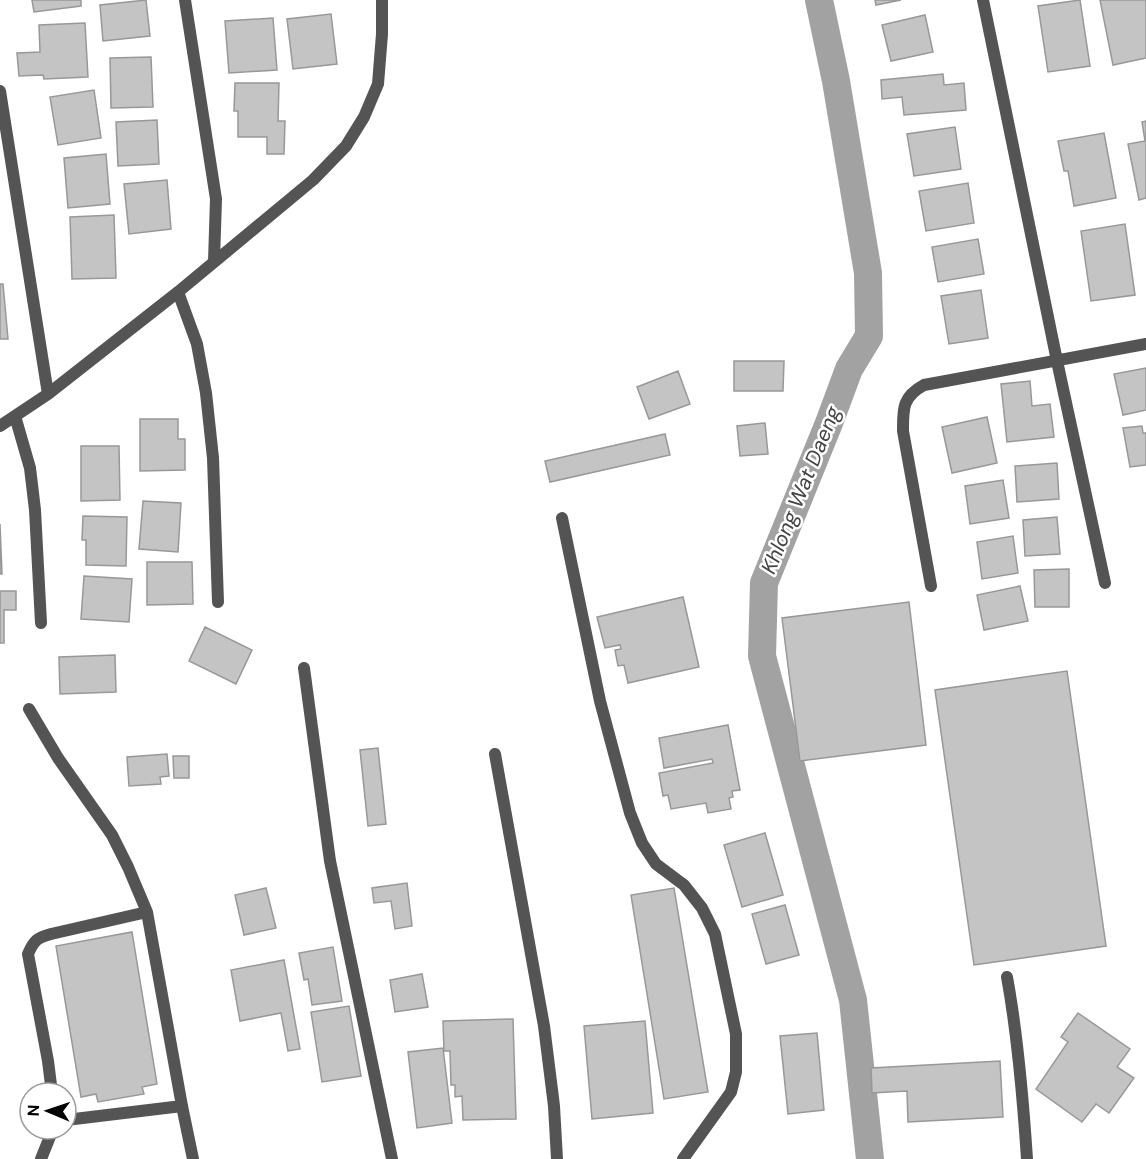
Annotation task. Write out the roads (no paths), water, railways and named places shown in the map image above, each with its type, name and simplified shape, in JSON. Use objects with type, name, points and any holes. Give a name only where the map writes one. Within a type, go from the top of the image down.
[{"type":"street","points":[[185,0],[216,199],[214,261]]},
{"type":"street","points":[[0,426],[48,394],[178,292],[313,180],[346,146],[364,117],[378,84],[382,0]]},
{"type":"street","points":[[983,0],[1105,583]]},
{"type":"street","points":[[0,92],[48,394]]},
{"type":"street","points":[[178,292],[197,344],[206,393],[213,458],[218,602]]},
{"type":"street","points":[[931,586],[903,431],[903,411],[907,398],[913,391],[924,385],[1146,344]]},
{"type":"street","points":[[15,416],[30,468],[35,510],[41,623]]},
{"type":"street","points":[[562,518],[600,701],[630,813],[642,843],[656,864],[684,885],[702,908],[715,934],[736,1034],[736,1072],[731,1092],[683,1159]]},
{"type":"street","points":[[304,668],[330,861],[393,1159]]},
{"type":"street","points":[[29,710],[58,758],[112,835],[147,912],[193,1159]]},
{"type":"street","points":[[495,754],[544,1026],[554,1106],[557,1159]]},
{"type":"street","points":[[50,1081],[28,954],[32,944],[51,933],[147,912]]},
{"type":"street","points":[[1006,978],[1015,1018],[1027,1159]]},
{"type":"street","points":[[78,1119],[182,1106]]},
{"type":"street","points":[[41,1159],[49,1141]]},
{"type":"waterway","name":"Khlong Wat Daeng","points":[[819,0],[836,81],[868,273],[869,336],[849,369],[764,583],[762,656],[853,1000],[870,1159]]}]
